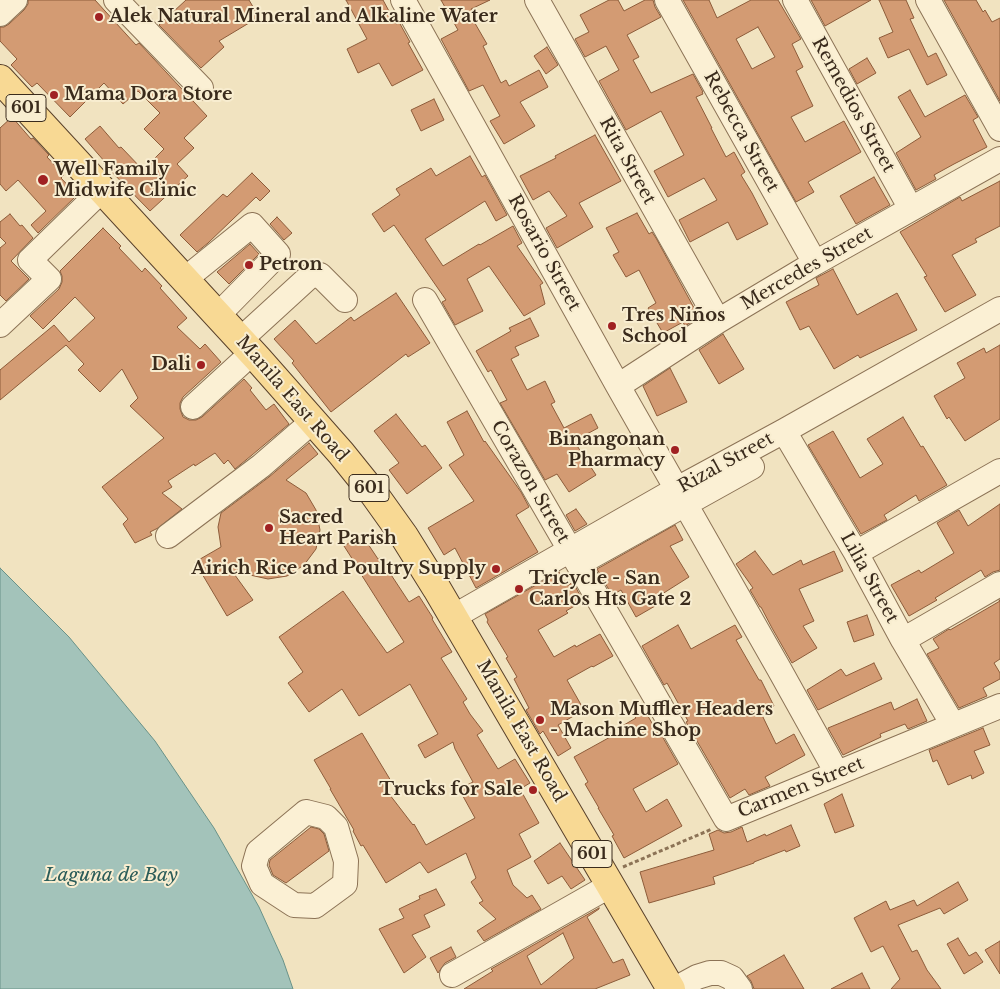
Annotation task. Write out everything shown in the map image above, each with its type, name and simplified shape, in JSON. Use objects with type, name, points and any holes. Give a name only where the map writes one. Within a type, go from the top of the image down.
[{"type":"main road","name":"Manila East Road","points":[[0,79],[313,421],[347,460],[404,536],[608,880],[670,989]]},
{"type":"street","points":[[0,14],[15,0]]},
{"type":"street","points":[[116,0],[201,88]]},
{"type":"street","name":"Rosario Street","points":[[403,0],[837,773]]},
{"type":"street","name":"Rita Street","points":[[537,0],[718,322]]},
{"type":"street","name":"Rebecca Street","points":[[667,0],[816,264]]},
{"type":"street","name":"Remedios Street","points":[[795,0],[911,209]]},
{"type":"street","points":[[928,0],[1000,129]]},
{"type":"street","name":"Mercedes Street","points":[[618,386],[718,322],[1000,159]]},
{"type":"street","points":[[0,325],[49,279],[30,260],[102,190]]},
{"type":"street","points":[[185,279],[252,225],[278,254],[218,315]]},
{"type":"street","points":[[193,407],[310,276],[320,275],[345,300]]},
{"type":"street","name":"Corazon Street","points":[[425,300],[726,819]]},
{"type":"street","name":"Rizal Street","points":[[880,386],[1000,309]]},
{"type":"street","name":"Rizal Street","points":[[457,624],[880,386],[1000,326]]},
{"type":"street","points":[[168,536],[260,466],[313,421]]},
{"type":"street","name":"Lilia Street","points":[[788,438],[953,725]]},
{"type":"street","points":[[856,554],[1000,471]]},
{"type":"street","points":[[903,640],[1000,584]]},
{"type":"street","name":"Carmen Street","points":[[726,819],[1000,706]]},
{"type":"street","points":[[452,975],[608,880]]},
{"type":"street","points":[[676,989],[710,973],[721,973],[732,978],[740,989]]},
{"type":"path","name":"Carmen Street","points":[[608,880],[721,826],[726,819]]},
{"type":"water","name":"Laguna de Bay","points":[[0,568],[69,637],[155,741],[214,828],[259,907],[283,960],[293,989],[0,989]]},
{"type":"building","points":[[28,0],[95,0],[136,45],[139,43],[207,116],[184,138],[194,148],[177,164],[188,176],[150,211],[103,163],[105,162],[85,139],[100,126],[119,148],[121,147],[143,170],[164,149],[144,129],[160,113],[138,91],[123,104],[104,83],[70,117],[37,83],[32,87],[11,65],[17,59],[0,41],[0,27],[9,24],[24,10]]},
{"type":"building","points":[[186,0],[249,0],[259,17],[219,41],[224,47],[201,68],[159,25]]},
{"type":"building","points":[[346,0],[383,0],[396,24],[399,22],[423,70],[392,86],[379,63],[358,73],[347,49],[367,39]]},
{"type":"building","points":[[441,0],[490,0],[471,9],[472,11],[469,13],[487,44],[483,46],[501,83],[506,80],[509,86],[539,70],[548,87],[520,102],[535,126],[504,144],[490,121],[500,116],[483,85],[469,91],[441,39],[458,30]]},
{"type":"building","points":[[609,0],[618,0],[624,11],[645,0],[653,0],[661,17],[627,35],[639,57],[633,60],[651,93],[693,74],[703,92],[703,94],[696,97],[711,128],[726,157],[734,152],[745,172],[741,175],[768,224],[737,240],[728,222],[690,242],[679,220],[717,200],[704,178],[668,197],[654,171],[684,155],[661,111],[626,130],[599,81],[619,70],[606,46],[585,57],[575,39],[589,32],[580,15]]},
{"type":"building","points":[[683,0],[709,0],[717,18],[751,0],[778,0],[801,39],[792,44],[803,67],[796,71],[813,106],[791,117],[805,142],[844,121],[861,152],[808,182],[814,192],[796,202]],"holes":[[[758,27],[775,57],[752,69],[736,39]]]},
{"type":"building","points":[[811,0],[871,0],[825,26]]},
{"type":"building","points":[[879,0],[906,0],[914,18],[910,19],[928,57],[936,53],[947,75],[927,85],[909,49],[888,58],[879,38],[893,32]]},
{"type":"building","points":[[944,0],[976,0],[992,22],[1000,18],[1000,101]]},
{"type":"building","points":[[547,47],[558,65],[546,74],[534,56]]},
{"type":"building","points":[[867,58],[876,73],[857,84],[849,69]]},
{"type":"building","points":[[910,90],[925,117],[965,95],[978,117],[973,120],[987,147],[934,175],[936,179],[916,190],[896,153],[921,137],[898,97]]},
{"type":"building","points":[[434,99],[444,120],[421,131],[411,110]]},
{"type":"building","points":[[12,117],[31,139],[33,138],[49,155],[47,157],[64,175],[61,178],[77,195],[38,233],[31,225],[46,211],[18,180],[6,191],[0,184],[0,128]]},
{"type":"building","points":[[595,135],[621,181],[579,203],[593,227],[557,248],[546,228],[567,216],[549,191],[533,200],[520,176]]},
{"type":"building","points":[[470,156],[482,177],[485,175],[507,215],[496,221],[485,201],[425,239],[443,266],[513,226],[522,243],[517,246],[543,283],[540,285],[545,304],[524,316],[489,266],[467,279],[483,311],[455,325],[442,302],[446,300],[394,225],[384,232],[372,214],[400,195],[396,189],[431,168],[436,176]]},
{"type":"building","points":[[252,173],[270,191],[260,201],[256,197],[197,252],[180,235],[223,194],[227,197]]},
{"type":"building","points":[[874,177],[890,205],[856,224],[840,196]]},
{"type":"building","points":[[1000,181],[1000,226],[975,239],[977,242],[952,255],[976,295],[945,312],[924,277],[927,276],[900,232],[960,197],[962,201]]},
{"type":"building","points":[[637,213],[649,234],[652,232],[656,238],[699,317],[685,326],[683,322],[663,333],[648,308],[656,303],[639,270],[626,277],[613,255],[619,252],[606,228]]},
{"type":"building","points":[[10,214],[33,238],[11,261],[29,279],[6,301],[0,295],[0,248],[6,243],[0,237],[0,222]]},
{"type":"building","points":[[277,217],[292,233],[284,240],[270,224]]},
{"type":"building","points":[[103,228],[121,246],[119,248],[142,272],[145,268],[162,286],[160,288],[187,318],[177,327],[200,349],[205,344],[221,362],[183,397],[180,409],[183,417],[189,420],[196,420],[202,417],[244,379],[266,410],[274,404],[289,424],[235,469],[228,460],[224,464],[215,453],[168,481],[172,487],[162,493],[182,509],[150,532],[152,535],[135,543],[123,524],[128,519],[102,487],[164,438],[130,406],[138,398],[122,369],[100,392],[78,370],[84,364],[66,345],[0,400],[0,370],[54,325],[69,342],[95,318],[75,297],[43,329],[30,316],[59,289],[62,282],[60,271]]},
{"type":"building","points":[[250,244],[259,254],[229,284],[217,272]]},
{"type":"building","points":[[833,269],[857,315],[897,293],[917,330],[860,358],[858,355],[834,369],[809,326],[800,330],[786,302],[819,285],[816,278]]},
{"type":"building","points":[[396,293],[430,343],[408,357],[406,354],[331,412],[292,363],[294,361],[274,339],[295,320],[316,344],[351,317],[354,321]]},
{"type":"building","points":[[530,318],[539,336],[515,347],[519,355],[511,359],[527,390],[545,381],[555,402],[551,404],[564,428],[591,414],[598,428],[574,441],[596,475],[569,492],[557,474],[545,480],[500,403],[507,400],[491,370],[488,372],[476,351],[511,331],[509,328]]},
{"type":"building","points":[[723,334],[744,369],[719,384],[699,350]]},
{"type":"building","points":[[1000,345],[1000,419],[965,441],[949,417],[947,419],[934,396],[965,378],[957,363],[984,348],[986,353]]},
{"type":"building","points":[[670,368],[687,402],[657,416],[643,386]]},
{"type":"building","points":[[467,411],[484,442],[521,492],[529,507],[516,515],[538,552],[476,588],[455,548],[444,555],[428,528],[474,501],[449,465],[464,455],[447,422]]},
{"type":"building","points":[[396,414],[422,447],[425,445],[442,468],[407,494],[389,470],[399,463],[374,431]]},
{"type":"building","points":[[903,417],[947,485],[919,501],[916,495],[884,515],[887,520],[861,534],[808,445],[833,431],[860,478],[883,464],[867,439]]},
{"type":"building","name":"Sacred Heart Parish","points":[[309,443],[318,454],[286,480],[306,493],[316,510],[320,530],[316,549],[304,565],[287,576],[268,579],[232,571],[253,600],[227,616],[195,562],[221,547],[218,527],[221,513],[269,477]]},
{"type":"building","points":[[1000,504],[1000,570],[985,577],[981,570],[935,598],[937,600],[909,616],[891,585],[919,570],[921,573],[954,553],[937,523],[959,510],[968,526]]},
{"type":"building","points":[[576,509],[587,524],[575,531],[566,515]]},
{"type":"building","points":[[675,525],[683,540],[670,546],[689,577],[659,596],[662,602],[636,617],[621,590],[612,595],[597,569]]},
{"type":"building","points":[[362,535],[378,559],[380,558],[409,602],[419,596],[433,618],[452,652],[441,658],[467,699],[463,702],[483,731],[477,735],[498,769],[515,759],[530,783],[520,789],[539,823],[519,834],[531,857],[507,870],[513,885],[527,898],[532,895],[541,909],[484,941],[477,931],[496,919],[479,903],[483,901],[471,882],[476,878],[466,853],[428,873],[420,862],[386,883],[363,845],[361,846],[354,830],[314,760],[362,733],[391,781],[383,786],[414,824],[426,845],[475,818],[459,789],[473,782],[453,742],[425,758],[418,745],[438,734],[410,684],[359,716],[342,689],[309,712],[288,683],[303,672],[279,637],[343,591],[387,653],[404,642],[344,546]]},
{"type":"building","points":[[755,551],[773,575],[801,560],[803,565],[834,551],[843,571],[799,589],[814,621],[803,626],[817,648],[792,663],[750,590],[753,588],[736,564]]},
{"type":"building","points":[[559,572],[567,586],[573,582],[583,601],[566,611],[568,613],[538,630],[554,657],[600,634],[613,656],[567,680],[584,710],[558,725],[571,748],[558,756],[543,731],[540,734],[526,710],[529,708],[514,679],[517,677],[506,658],[508,657],[487,622],[485,614]]},
{"type":"building","points":[[1000,601],[1000,659],[994,663],[1000,673],[1000,679],[983,688],[987,696],[959,708],[927,654],[939,648],[933,639]]},
{"type":"building","points":[[867,615],[874,635],[854,642],[847,622]]},
{"type":"building","points":[[678,625],[691,649],[735,625],[742,637],[736,640],[759,680],[761,680],[774,706],[761,713],[776,744],[794,734],[805,755],[765,777],[770,786],[749,795],[745,789],[730,798],[686,722],[688,721],[667,683],[664,685],[642,646]]},
{"type":"building","points":[[874,663],[882,679],[818,710],[807,690],[841,669],[846,676]]},
{"type":"building","points":[[917,699],[927,721],[908,729],[905,724],[880,734],[881,737],[843,755],[828,728],[891,702],[894,710]]},
{"type":"building","points":[[645,711],[678,764],[633,789],[646,812],[667,799],[682,826],[624,858],[612,836],[614,835],[585,784],[588,782],[574,757],[612,736],[610,733]]},
{"type":"building","points":[[983,728],[990,745],[974,751],[984,773],[972,779],[971,775],[948,785],[937,760],[933,762],[929,750]]},
{"type":"building","points":[[842,794],[854,826],[835,833],[824,804]]},
{"type":"building","points":[[791,825],[800,846],[713,877],[715,884],[649,903],[640,872],[714,850],[709,834],[718,830],[724,833],[731,832],[742,827],[747,842]]},
{"type":"building","points":[[311,827],[319,829],[324,834],[329,851],[286,883],[273,875],[269,865],[270,860]]},
{"type":"building","points":[[560,843],[585,880],[571,889],[562,876],[548,884],[534,861]]},
{"type":"building","points":[[958,882],[968,900],[944,914],[940,908],[898,925],[912,952],[917,950],[927,970],[941,989],[891,989],[900,979],[883,946],[871,952],[854,918],[886,901],[890,910],[914,900],[917,906]]},
{"type":"building","points":[[436,889],[445,905],[424,915],[430,927],[412,935],[426,957],[404,973],[379,929],[404,918],[399,909],[420,899],[419,896]]},
{"type":"building","points":[[599,908],[587,917],[613,963],[623,959],[630,975],[595,989],[464,989],[493,971],[491,969]],"holes":[[[563,933],[574,958],[541,985],[527,956]]]},
{"type":"building","points":[[958,938],[969,956],[976,952],[983,962],[964,974],[947,944]]},
{"type":"building","points":[[1000,941],[1000,974],[985,950]]},
{"type":"building","points":[[451,947],[456,957],[445,963],[438,973],[430,958]]},
{"type":"building","points":[[784,955],[804,989],[754,989],[747,976]]},
{"type":"building","points":[[862,973],[870,989],[831,989]]},
{"type":"place","name":"Alek Natural Mineral and Alkaline Water","points":[[99,17]]},
{"type":"place","name":"Mama Dora Store","points":[[54,95]]},
{"type":"place","name":"Well Family Midwife Clinic","points":[[43,180]]},
{"type":"place","name":"Petron","points":[[249,265]]},
{"type":"place","name":"Tres Niños School","points":[[612,326]]},
{"type":"place","name":"Dali","points":[[201,365]]},
{"type":"place","name":"Binangonan Pharmacy","points":[[675,450]]},
{"type":"place","name":"Sacred Heart Parish","points":[[269,528]]},
{"type":"place","name":"Airich Rice and Poultry Supply","points":[[496,569]]},
{"type":"place","name":"Tricycle - San Carlos Hts Gate 2","points":[[519,589]]},
{"type":"place","name":"Mason Muffler Headers - Machine Shop","points":[[540,720]]},
{"type":"place","name":"Trucks for Sale","points":[[533,790]]}]
